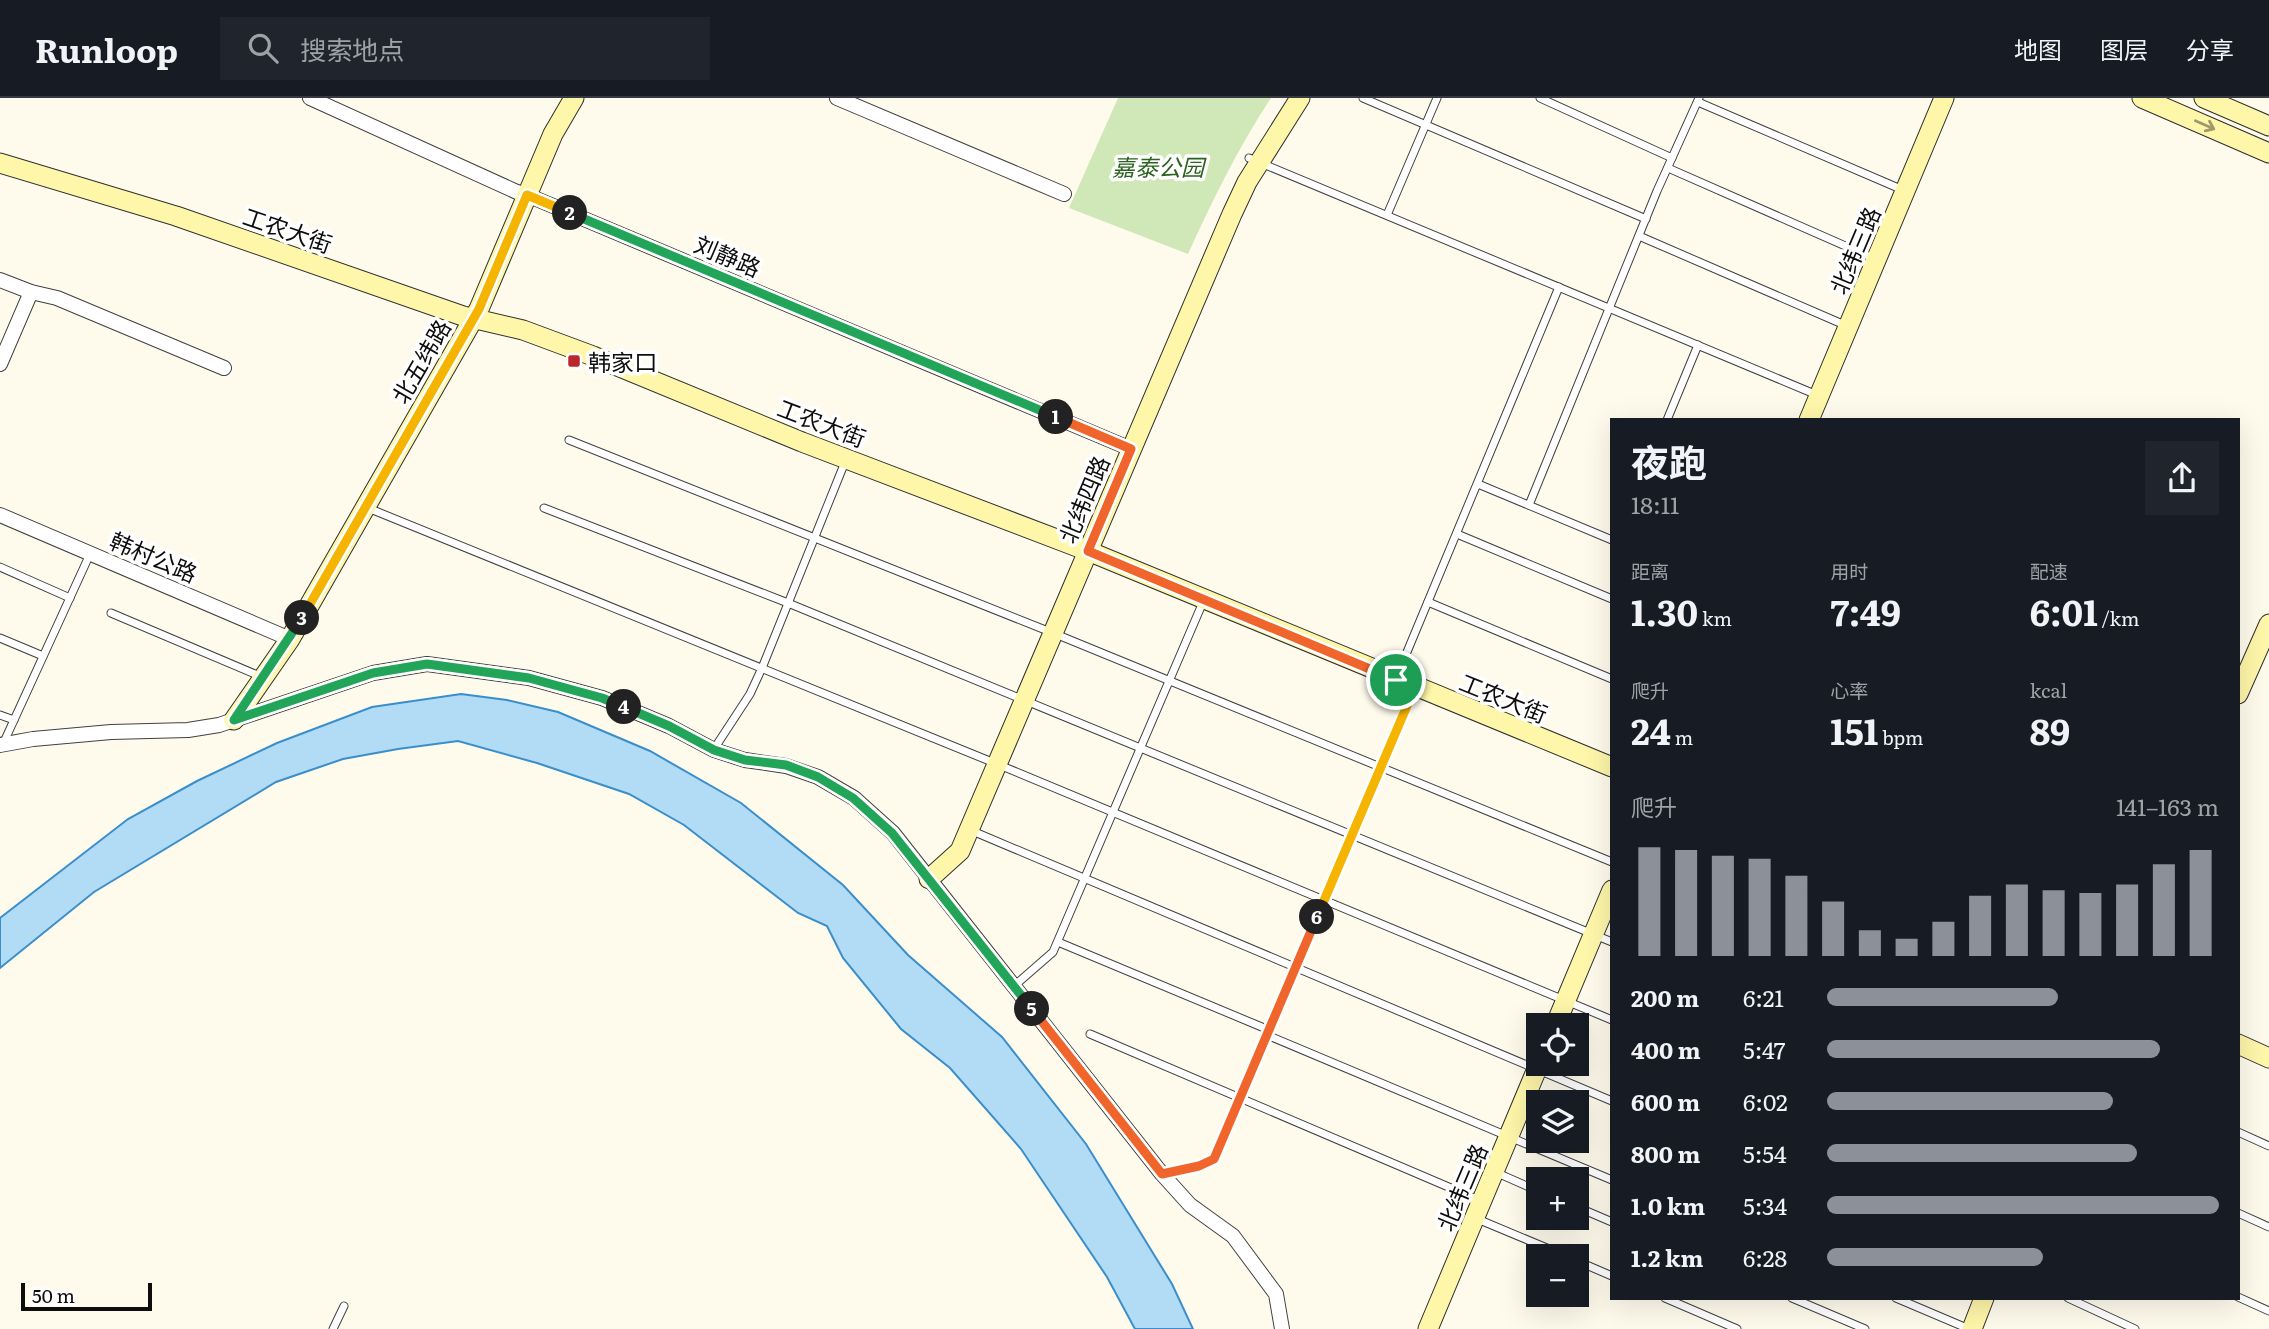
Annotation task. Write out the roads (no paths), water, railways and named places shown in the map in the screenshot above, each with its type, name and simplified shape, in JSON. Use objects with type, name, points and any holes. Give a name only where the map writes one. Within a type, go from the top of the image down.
[{"type":"street","name":"刘静路","points":[[310,98],[522,194],[1126,447]]},
{"type":"street","name":"北五纬路","points":[[234,720],[290,639],[471,312],[564,98]]},
{"type":"street","name":"北五纬路","points":[[522,194],[574,98]]},
{"type":"street","points":[[837,98],[1064,194]]},
{"type":"street","name":"北纬四路","points":[[1254,160],[1286,98]]},
{"type":"street","name":"北纬四路","points":[[929,879],[960,850],[1053,633],[1084,545],[1221,212],[1254,160],[1300,98]]},
{"type":"street","name":"北纬三路","points":[[1810,418],[1944,98]]},
{"type":"street","points":[[2142,98],[2269,153]]},
{"type":"street","points":[[2204,98],[2269,126]]},
{"type":"street","name":"工农大街","points":[[0,163],[176,216],[523,330],[847,458],[1084,545]]},
{"type":"street","points":[[0,280],[31,292],[57,298],[224,368]]},
{"type":"street","points":[[0,364],[31,292]]},
{"type":"street","name":"工农大街","points":[[471,312],[528,321],[570,337],[1084,545],[1203,600],[1610,766]]},
{"type":"street","name":"韩村公路","points":[[0,515],[290,639]]},
{"type":"street","points":[[2240,689],[2269,624]]},
{"type":"street","points":[[1,745],[33,739],[111,732],[188,730],[234,720],[373,673],[427,664],[529,678],[602,698],[669,726],[714,750],[745,760],[786,765],[818,777],[853,798],[892,833],[1162,1174],[1191,1205],[1233,1236],[1276,1294],[1282,1329]]},
{"type":"street","points":[[1561,1013],[1603,938],[1610,901]]},
{"type":"street","points":[[2240,1045],[2269,1058]]},
{"type":"street","name":"北纬三路","points":[[1428,1329],[1534,1076]]},
{"type":"street","points":[[1970,1329],[1983,1300]]},
{"type":"lane","points":[[1363,98],[1646,219]]},
{"type":"lane","points":[[1387,215],[1437,98]]},
{"type":"lane","points":[[1540,98],[1672,158]]},
{"type":"lane","points":[[1529,505],[1646,219],[1699,100],[1905,191]]},
{"type":"lane","points":[[1254,160],[1819,396]]},
{"type":"lane","points":[[1668,168],[1876,260]]},
{"type":"lane","points":[[1639,236],[1848,326]]},
{"type":"lane","points":[[1396,680],[1559,287]]},
{"type":"lane","points":[[1668,418],[1698,345]]},
{"type":"lane","points":[[569,440],[1053,633],[1610,861]]},
{"type":"lane","points":[[714,750],[750,694],[762,668],[847,458]]},
{"type":"lane","points":[[1478,484],[1610,539]]},
{"type":"lane","points":[[365,507],[997,764],[1610,1019]]},
{"type":"lane","points":[[544,508],[788,603],[1603,938]]},
{"type":"lane","points":[[1457,534],[1610,598]]},
{"type":"lane","points":[[1,745],[90,554]]},
{"type":"lane","points":[[0,567],[70,598]]},
{"type":"lane","points":[[1013,986],[1053,952],[1058,942],[1203,600]]},
{"type":"lane","points":[[1428,602],[1610,678]]},
{"type":"lane","points":[[111,613],[263,677]]},
{"type":"lane","points":[[0,638],[43,656]]},
{"type":"lane","points":[[1162,1174],[1199,1166],[1214,1159],[1415,687]]},
{"type":"lane","points":[[0,715],[14,720]]},
{"type":"lane","points":[[969,829],[1526,1061]]},
{"type":"lane","points":[[1058,942],[1610,1179]]},
{"type":"lane","points":[[1090,1034],[1241,1096],[1543,1244]]},
{"type":"lane","points":[[1559,1076],[1610,1100]]},
{"type":"lane","points":[[2240,1133],[2269,1146]]},
{"type":"lane","points":[[1494,1172],[1526,1186]]},
{"type":"lane","points":[[1589,1212],[1610,1221]]},
{"type":"lane","points":[[2240,1214],[2269,1227]]},
{"type":"lane","points":[[1589,1266],[1610,1275]]},
{"type":"lane","points":[[2240,1298],[2269,1311]]},
{"type":"lane","points":[[1670,1300],[1737,1329]]},
{"type":"lane","points":[[1797,1300],[1865,1329]]},
{"type":"lane","points":[[1900,1300],[1970,1329]]},
{"type":"lane","points":[[2072,1300],[2135,1329]]},
{"type":"lane","points":[[333,1329],[344,1306]]},
{"type":"water","points":[[461,694],[507,700],[558,712],[650,751],[741,803],[843,885],[908,955],[1002,1037],[1086,1144],[1172,1284],[1193,1329],[1135,1329],[1107,1277],[1021,1149],[950,1068],[901,1029],[843,958],[827,926],[798,913],[684,825],[629,794],[537,763],[458,741],[343,759],[276,782],[94,892],[0,968],[0,918],[128,819],[197,781],[277,743],[372,707]]},
{"type":"place","name":"韩家口","points":[[574,361]]},
{"type":"park label","name":"嘉泰公园","points":[[1158,166]]}]
